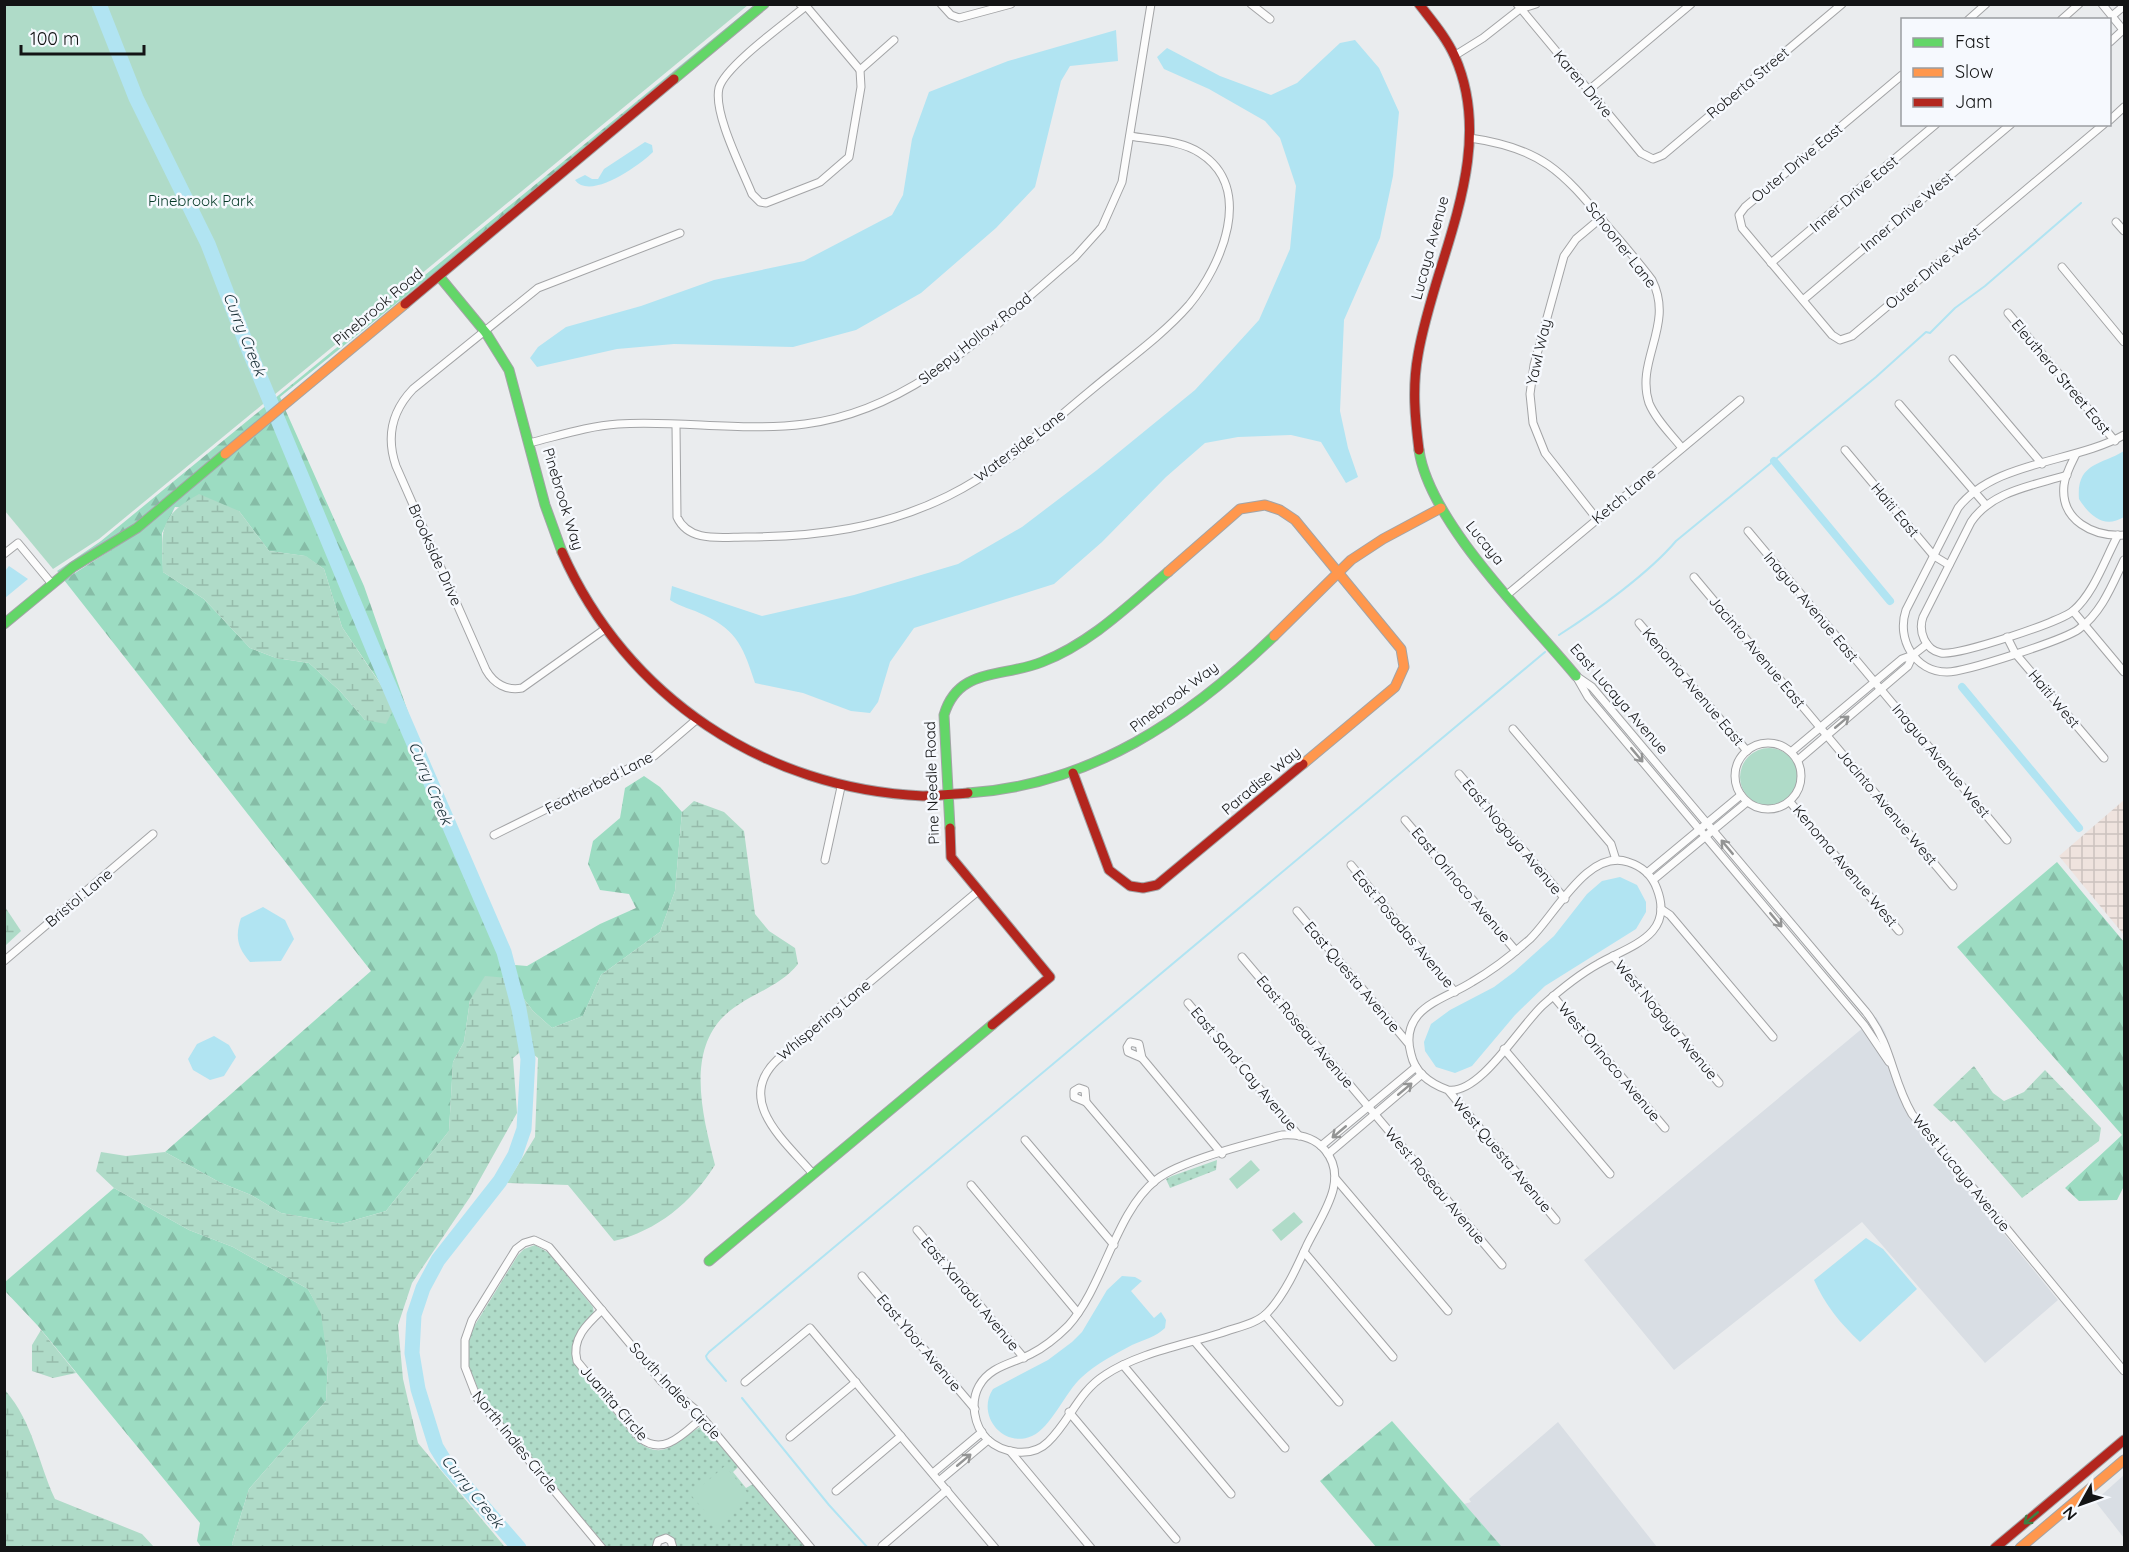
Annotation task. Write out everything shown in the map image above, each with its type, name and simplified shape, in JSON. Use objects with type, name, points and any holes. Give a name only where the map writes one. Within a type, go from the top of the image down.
[{"type":"street","name":"Pinebrook Road","points":[[4,624],[82,560],[130,533],[764,4]]},
{"type":"street","points":[[941,4],[951,15],[962,18],[1011,4]]},
{"type":"street","name":"Sleepy Hollow Road","points":[[529,443],[606,425],[782,426],[823,421],[868,409],[922,382],[1066,264],[1095,236],[1108,216],[1118,194],[1130,136],[1151,4]]},
{"type":"street","points":[[1251,4],[1270,19]]},
{"type":"street","name":"Lucaya Avenue","points":[[1419,4],[1455,56],[1467,98],[1470,138],[1466,173],[1421,337],[1413,385],[1413,417],[1419,454],[1441,508]]},
{"type":"street","points":[[1455,56],[1483,38],[1520,6],[1536,4]]},
{"type":"street","points":[[1589,90],[1691,4]]},
{"type":"street","name":"Roberta Street","points":[[1653,159],[1663,154],[1842,4]]},
{"type":"street","points":[[1970,18],[1986,4]]},
{"type":"street","points":[[2063,18],[2079,4]]},
{"type":"street","points":[[804,5],[860,70],[861,87],[849,157],[820,182],[766,203],[758,201],[752,194],[720,110],[719,88],[732,68],[804,5]]},
{"type":"street","points":[[2104,5],[2124,31],[2111,41]]},
{"type":"street","name":"Karen Drive","points":[[1520,6],[1641,153],[1653,159]]},
{"type":"street","points":[[2112,16],[2124,6]]},
{"type":"street","points":[[860,70],[894,40]]},
{"type":"street","name":"Outer Drive East","points":[[1772,263],[1742,228],[1739,219],[1741,211],[1901,76]]},
{"type":"street","points":[[2111,118],[2124,107]]},
{"type":"street","name":"Inner Drive East","points":[[1772,263],[1934,126]]},
{"type":"street","name":"Inner Drive West","points":[[1803,300],[2009,126]]},
{"type":"street","name":"Outer Drive West","points":[[1772,263],[1832,335],[1840,340],[1848,339],[2102,126]]},
{"type":"street","name":"Waterside Lane","points":[[676,424],[676,511],[685,529],[700,536],[790,537],[851,530],[918,510],[980,478],[1022,447],[1172,322],[1200,290],[1218,259],[1227,232],[1230,210],[1226,186],[1215,166],[1200,152],[1180,144],[1130,136]]},
{"type":"street","name":"Schooner Lane","points":[[1470,138],[1514,147],[1542,160],[1566,178],[1656,288],[1660,321],[1648,369],[1648,397],[1655,414],[1682,448]]},
{"type":"street","name":"Yawl Way","points":[[1597,519],[1545,453],[1533,423],[1530,394],[1534,365],[1564,256],[1576,239],[1601,218]]},
{"type":"street","points":[[2116,222],[2124,231]]},
{"type":"street","points":[[483,331],[538,288],[680,233]]},
{"type":"street","points":[[2062,267],[2124,342]]},
{"type":"street","name":"Pinebrook Way","points":[[439,276],[483,331],[508,369],[559,546],[580,589],[605,629],[643,675],[696,720],[740,749],[774,765],[841,787],[896,796],[947,797],[1012,790],[1072,773],[1129,748],[1182,714],[1260,649],[1338,572],[1366,550],[1441,508]]},
{"type":"street","name":"Eleuthera Street East","points":[[2008,313],[2115,441]]},
{"type":"street","name":"Brookside Drive","points":[[483,331],[414,389],[400,404],[391,429],[392,450],[396,466],[486,670],[494,682],[508,688],[522,688],[605,629]]},
{"type":"street","points":[[1953,359],[2042,464]]},
{"type":"street","name":"Ketch Lane","points":[[1508,594],[1740,400]]},
{"type":"street","points":[[1899,404],[1985,504]]},
{"type":"street","points":[[2124,435],[2115,441],[2000,477],[1973,491],[1958,508],[1904,617],[1905,640],[1913,655],[1925,666],[1950,672],[2064,637],[2084,624],[2103,602],[2124,562]]},
{"type":"street","name":"Haiti East","points":[[1845,450],[1934,556],[1949,564]]},
{"type":"street","points":[[2067,475],[2002,495],[1985,504],[1971,522],[1922,620],[1921,629],[1927,644],[1935,651],[1945,654],[2053,622],[2073,611],[2086,594],[2121,535],[2092,532],[2075,519],[2064,494],[2067,475],[2076,454]]},
{"type":"street","name":"Pine Needle Road","points":[[709,1261],[1050,977],[951,857],[944,715],[946,703],[955,689],[968,681],[1042,662],[1088,638],[1134,603],[1240,509],[1265,505],[1287,514],[1338,572]]},
{"type":"street","name":"Lucaya","points":[[1441,508],[1464,542],[1508,594]]},
{"type":"street","name":"Inagua Avenue East","points":[[1748,531],[1874,682]]},
{"type":"street","points":[[4,554],[18,543],[52,584]]},
{"type":"street","name":"Paradise Way","points":[[1072,773],[1105,862],[1114,876],[1126,884],[1142,888],[1157,885],[1168,878],[1391,692],[1400,681],[1405,669],[1401,649],[1338,572]]},
{"type":"street","name":"Jacinto Avenue East","points":[[1694,577],[1821,728]]},
{"type":"street","name":"East Lucaya Avenue","points":[[1508,594],[1576,676],[1588,683],[1706,823]]},
{"type":"street","points":[[2073,611],[2124,672]]},
{"type":"street","name":"Kenoma Avenue East","points":[[1639,623],[1746,751]]},
{"type":"street","name":"Haiti West","points":[[2007,637],[2015,653],[2104,758]]},
{"type":"street","points":[[1791,752],[1902,659],[1913,655],[1927,644]]},
{"type":"street","points":[[1798,760],[1908,666],[1913,655]]},
{"type":"street","points":[[1576,676],[1583,690],[1618,733],[1858,1018],[1895,1072]]},
{"type":"street","name":"Inagua Avenue West","points":[[1874,682],[2007,840]]},
{"type":"street","name":"Featherbed Lane","points":[[494,836],[654,756],[696,720]]},
{"type":"street","points":[[1618,733],[1625,727]]},
{"type":"street","name":"Jacinto Avenue West","points":[[1821,728],[1953,885]]},
{"type":"street","points":[[1514,729],[1611,844],[1616,860]]},
{"type":"street","points":[[1764,743],[1783,746],[1791,752],[1798,760],[1802,782],[1790,802],[1774,810],[1764,810],[1747,802],[1741,795],[1735,780],[1735,771],[1746,751],[1764,743]]},
{"type":"street","name":"East Nogoya Avenue","points":[[1459,774],[1565,899]]},
{"type":"street","points":[[1660,783],[1667,777]]},
{"type":"street","points":[[825,860],[841,787]]},
{"type":"street","points":[[1647,873],[1741,795]]},
{"type":"street","points":[[1653,880],[1747,802]]},
{"type":"street","name":"Kenoma Avenue West","points":[[1790,802],[1899,931]]},
{"type":"street","name":"East Orinoco Avenue","points":[[1405,820],[1516,951]]},
{"type":"street","name":"West Lucaya Avenue","points":[[1706,823],[1866,1012],[1887,1045],[1904,1101],[1924,1130],[2124,1371]]},
{"type":"street","name":"Bristol Lane","points":[[4,961],[153,834]]},
{"type":"street","points":[[1321,1146],[1416,1067],[1408,1043],[1412,1024],[1420,1013],[1516,951],[1593,867],[1616,860],[1630,863],[1647,873],[1653,880],[1660,897],[1661,909],[1658,921],[1647,937],[1613,956],[1553,996],[1526,1022],[1477,1081],[1462,1089],[1448,1090]]},
{"type":"street","name":"East Posadas Avenue","points":[[1351,866],[1455,992]]},
{"type":"street","points":[[1755,895],[1762,889]]},
{"type":"street","name":"Whispering Lane","points":[[813,1174],[766,1117],[760,1094],[765,1073],[777,1060],[977,891]]},
{"type":"street","points":[[1661,909],[1670,915],[1773,1037]]},
{"type":"street","name":"East Questa Avenue","points":[[1297,911],[1408,1043]]},
{"type":"street","points":[[1806,956],[1813,950]]},
{"type":"street","name":"West Nogoya Avenue","points":[[1613,956],[1719,1083]]},
{"type":"street","name":"East Roseau Avenue","points":[[1242,957],[1368,1107]]},
{"type":"street","name":"West Orinoco Avenue","points":[[1553,996],[1665,1128]]},
{"type":"street","name":"East Sand Cay Avenue","points":[[1188,1002],[1299,1136]]},
{"type":"street","points":[[1858,1018],[1866,1012]]},
{"type":"street","points":[[1504,1049],[1610,1174]]},
{"type":"street","points":[[1142,1058],[1222,1154]]},
{"type":"street","name":"West Questa Avenue","points":[[1416,1067],[1422,1074],[1448,1090],[1556,1220]]},
{"type":"street","points":[[1328,1154],[1422,1074]]},
{"type":"street","points":[[1086,1102],[1154,1182]]},
{"type":"street","name":"West Roseau Avenue","points":[[1368,1107],[1502,1265]]},
{"type":"street","points":[[1091,1548],[1010,1451],[985,1436],[975,1409],[977,1389],[985,1378],[999,1367],[1024,1358],[1053,1340],[1078,1313],[1136,1203],[1154,1182],[1176,1168],[1275,1137],[1299,1136],[1321,1146],[1328,1154],[1335,1178],[1448,1311]]},
{"type":"street","points":[[1025,1140],[1114,1245]]},
{"type":"street","points":[[1010,1451],[1026,1452],[1042,1447],[1051,1439],[1069,1412],[1094,1383],[1123,1365],[1250,1323],[1265,1315],[1277,1300],[1304,1252],[1329,1202],[1335,1178]]},
{"type":"street","points":[[971,1185],[1078,1313]]},
{"type":"street","name":"East Xanadu Avenue","points":[[917,1230],[1024,1358]]},
{"type":"street","name":"South Indies Circle","points":[[534,1240],[549,1247],[662,1382],[702,1418],[811,1548]]},
{"type":"street","name":"North Indies Circle","points":[[534,1240],[516,1249],[472,1320],[464,1349],[467,1375],[482,1405],[602,1548]]},
{"type":"street","points":[[1304,1252],[1393,1357]]},
{"type":"street","name":"East Ybor Avenue","points":[[862,1276],[975,1409]]},
{"type":"street","name":"Juanita Circle","points":[[602,1310],[579,1336],[575,1349],[577,1361],[640,1438],[654,1445],[670,1443],[702,1418]]},
{"type":"street","points":[[1265,1315],[1339,1402]]},
{"type":"street","points":[[745,1382],[810,1328],[992,1546]]},
{"type":"street","points":[[1195,1342],[1285,1448]]},
{"type":"street","points":[[1123,1365],[1230,1494]]},
{"type":"street","points":[[790,1437],[856,1382]]},
{"type":"street","points":[[1069,1412],[1176,1539]]},
{"type":"street","points":[[836,1491],[901,1436]]},
{"type":"street","points":[[933,1473],[985,1436]]},
{"type":"street","points":[[939,1481],[985,1436]]},
{"type":"street","points":[[1995,1548],[2124,1440]]},
{"type":"street","points":[[2020,1548],[2124,1460]]},
{"type":"street","points":[[882,1546],[947,1490]]},
{"type":"street","points":[[656,1548],[658,1541],[666,1538],[671,1541],[673,1548]]},
{"type":"shaded area","points":[[2124,800],[2124,935],[2059,856]]},
{"type":"shaded area","points":[[1876,1017],[1885,1032],[1915,1125],[2058,1300],[1985,1363],[1862,1222],[1674,1370],[1584,1260]]},
{"type":"shaded area","points":[[1558,1422],[1657,1547],[1502,1547],[1464,1504],[1471,1502],[1469,1499]]},
{"type":"shaded area","points":[[2124,1475],[2124,1538],[2095,1501]]},
{"type":"green space","name":"Pinebrook Park","points":[[4,5],[748,5],[99,539],[53,569],[5,511]]},
{"type":"green space","points":[[756,5],[465,248],[280,397],[282,401],[128,529],[59,573],[57,571],[101,541]]},
{"type":"green space","points":[[285,409],[364,586],[423,755],[515,965],[527,966],[600,924],[636,908],[629,894],[600,890],[588,864],[593,841],[620,818],[625,788],[644,776],[660,787],[682,812],[675,891],[660,932],[601,975],[583,1016],[552,1028],[533,1011],[508,978],[470,1000],[464,1042],[453,1062],[449,1131],[386,1211],[341,1224],[281,1213],[251,1195],[219,1182],[165,1152],[371,971],[64,580],[133,536]],"holes":[[[175,507],[239,511],[269,551],[305,556],[324,569],[342,627],[395,705],[365,720],[340,691],[309,663],[276,658],[250,648],[204,599],[163,572],[162,533]]]},
{"type":"green space","points":[[199,494],[239,511],[269,551],[306,556],[324,569],[342,627],[395,706],[386,724],[365,720],[340,691],[309,663],[276,658],[250,648],[204,599],[163,572],[163,534],[169,517]]},
{"type":"green space","points":[[1769,748],[1780,750],[1793,761],[1798,777],[1796,788],[1785,801],[1769,806],[1758,804],[1745,793],[1740,777],[1742,766],[1753,753]]},
{"type":"green space","points":[[694,801],[724,812],[744,831],[755,914],[769,931],[795,948],[798,964],[778,982],[738,1005],[720,1020],[709,1037],[703,1057],[702,1101],[715,1165],[696,1191],[672,1213],[645,1230],[614,1241],[568,1185],[507,1183],[535,1137],[538,1058],[525,1048],[513,1058],[517,1113],[470,1197],[412,1283],[398,1325],[403,1379],[418,1443],[505,1547],[234,1547],[232,1544],[249,1489],[326,1401],[328,1363],[321,1314],[308,1289],[233,1247],[189,1230],[114,1188],[96,1171],[101,1152],[126,1156],[165,1152],[219,1182],[251,1195],[281,1213],[341,1224],[386,1211],[449,1131],[453,1062],[464,1042],[470,1000],[485,976],[508,978],[533,1011],[552,1028],[583,1016],[601,975],[660,932],[675,891],[682,812]]},
{"type":"green space","points":[[2057,862],[2124,942],[2124,1186],[2117,1200],[2079,1201],[2065,1188],[2122,1135],[1957,947]]},
{"type":"green space","points":[[5,907],[21,931],[4,946]]},
{"type":"green space","points":[[1974,1066],[1993,1093],[2004,1101],[2024,1092],[2045,1070],[2101,1128],[2099,1141],[2022,1198],[1954,1120],[1951,1122],[1933,1105]]},
{"type":"green space","points":[[1217,1160],[1216,1170],[1170,1188],[1166,1179]]},
{"type":"green space","points":[[1251,1160],[1260,1170],[1237,1189],[1229,1179]]},
{"type":"green space","points":[[114,1188],[189,1230],[233,1247],[308,1289],[322,1314],[328,1363],[326,1401],[249,1489],[232,1544],[234,1547],[201,1547],[197,1541],[200,1523],[38,1326],[5,1291],[5,1282]]},
{"type":"green space","points":[[1294,1212],[1303,1222],[1281,1241],[1272,1230]]},
{"type":"green space","points":[[535,1245],[549,1253],[593,1307],[594,1314],[580,1330],[574,1342],[573,1362],[633,1437],[643,1445],[660,1450],[675,1444],[700,1427],[706,1428],[738,1467],[733,1472],[746,1488],[753,1484],[806,1547],[675,1547],[673,1540],[664,1535],[657,1538],[653,1547],[607,1547],[483,1401],[468,1364],[468,1344],[473,1328],[518,1255],[524,1249]]},
{"type":"green space","points":[[41,1330],[76,1373],[53,1378],[32,1371],[32,1345]]},
{"type":"green space","points":[[5,1390],[29,1429],[55,1499],[142,1534],[154,1547],[5,1547]]},
{"type":"green space","points":[[1392,1421],[1502,1547],[1376,1547],[1320,1481]]},
{"type":"green space","points":[[725,1466],[751,1497],[717,1526],[691,1495]]},
{"type":"water","points":[[1116,30],[1118,61],[1070,66],[1061,81],[1035,187],[996,228],[921,293],[856,330],[793,347],[674,344],[617,349],[537,367],[530,358],[538,347],[566,327],[641,306],[714,280],[804,261],[892,215],[903,195],[912,139],[929,92],[1008,61]]},
{"type":"water","points":[[1355,40],[1379,68],[1399,112],[1393,176],[1380,238],[1344,320],[1340,411],[1348,448],[1358,477],[1346,483],[1321,442],[1291,435],[1238,437],[1205,443],[1166,477],[1102,542],[1054,584],[914,628],[890,662],[878,702],[870,713],[851,711],[803,693],[755,683],[743,651],[725,628],[716,621],[670,600],[672,586],[762,616],[854,595],[958,564],[1022,527],[1097,470],[1195,390],[1259,320],[1290,249],[1296,186],[1280,138],[1265,121],[1209,89],[1164,69],[1157,57],[1167,48],[1220,76],[1271,95],[1297,83],[1340,43]]},
{"type":"water","points":[[645,142],[652,145],[653,152],[615,179],[592,186],[582,185],[575,180],[585,175],[598,179],[604,169]]},
{"type":"water","points":[[2124,451],[2124,517],[2110,522],[2098,519],[2079,499],[2082,478],[2092,467]]},
{"type":"water","points":[[9,566],[28,579],[5,598],[5,571]]},
{"type":"water","points":[[1620,877],[1637,885],[1646,902],[1646,912],[1636,929],[1545,986],[1515,1015],[1472,1066],[1455,1073],[1436,1067],[1425,1051],[1424,1042],[1431,1024],[1450,1010],[1494,987],[1514,972],[1554,936],[1587,894],[1602,881]]},
{"type":"water","points":[[263,907],[285,920],[294,939],[281,961],[250,962],[238,941],[241,918]]},
{"type":"water","points":[[214,1036],[229,1045],[236,1057],[224,1076],[210,1080],[193,1070],[188,1059],[197,1044]]},
{"type":"water","points":[[1866,1238],[1883,1249],[1917,1289],[1860,1342],[1834,1313],[1814,1280]]},
{"type":"water","points":[[1122,1276],[1135,1277],[1142,1281],[1131,1291],[1154,1318],[1161,1312],[1166,1320],[1165,1328],[1087,1372],[1039,1432],[1021,1439],[1011,1438],[1002,1433],[995,1427],[988,1409],[993,1389],[1048,1360],[1072,1342],[1082,1332],[1107,1290]]},
{"type":"waterway","name":"Curry Creek","points":[[99,4],[136,98],[208,244],[246,343],[374,651],[504,952],[519,1009],[528,1059],[524,1129],[515,1155],[500,1181],[438,1260],[423,1288],[414,1315],[412,1353],[418,1389],[436,1447],[447,1465],[519,1548]]},
{"type":"waterway","points":[[1559,635],[1637,579],[1676,541],[1876,377],[1926,332],[1930,333],[1955,308],[1985,286],[2081,203]]},
{"type":"waterway","points":[[1774,461],[1890,601]]},
{"type":"waterway","points":[[726,1381],[707,1359],[709,1352],[1545,652]]},
{"type":"waterway","points":[[1962,687],[2079,828]]},
{"type":"waterway","points":[[742,1398],[829,1505],[868,1548]]},
{"type":"traffic: fast","points":[[674,79],[764,4]]},
{"type":"traffic: fast","points":[[439,276],[486,333],[509,370],[545,505],[562,552]]},
{"type":"traffic: fast","points":[[1419,450],[1427,478],[1441,508],[1461,538],[1484,569],[1576,676]]},
{"type":"traffic: fast","points":[[4,624],[73,567],[137,528],[225,454]]},
{"type":"traffic: fast","points":[[950,828],[944,715],[951,700],[960,689],[971,681],[1042,662],[1077,645],[1109,622],[1168,572]]},
{"type":"traffic: fast","points":[[968,793],[1013,787],[1056,777],[1096,762],[1135,743],[1172,720],[1207,694],[1274,636]]},
{"type":"traffic: fast","points":[[709,1261],[992,1025]]},
{"type":"traffic: slow","points":[[225,454],[405,304]]},
{"type":"traffic: slow","points":[[1168,572],[1240,509],[1265,505],[1280,510],[1295,520],[1401,649],[1404,667],[1395,687],[1303,764]]},
{"type":"traffic: slow","points":[[1274,636],[1351,560],[1383,539],[1441,508]]},
{"type":"traffic: slow","points":[[2020,1548],[2124,1460]]},
{"type":"traffic: jam","points":[[1419,4],[1443,36],[1455,57],[1466,94],[1470,131],[1459,207],[1426,319],[1416,367],[1415,415],[1419,450]]},
{"type":"traffic: jam","points":[[405,304],[674,79]]},
{"type":"traffic: jam","points":[[562,552],[589,604],[623,650],[663,691],[707,726],[756,754],[809,775],[865,789],[923,796],[968,793]]},
{"type":"traffic: jam","points":[[1073,773],[1109,870],[1130,886],[1143,888],[1157,885],[1303,764]]},
{"type":"traffic: jam","points":[[950,828],[951,857],[1050,977],[992,1025]]},
{"type":"traffic: jam","points":[[1995,1548],[2124,1440]]}]
